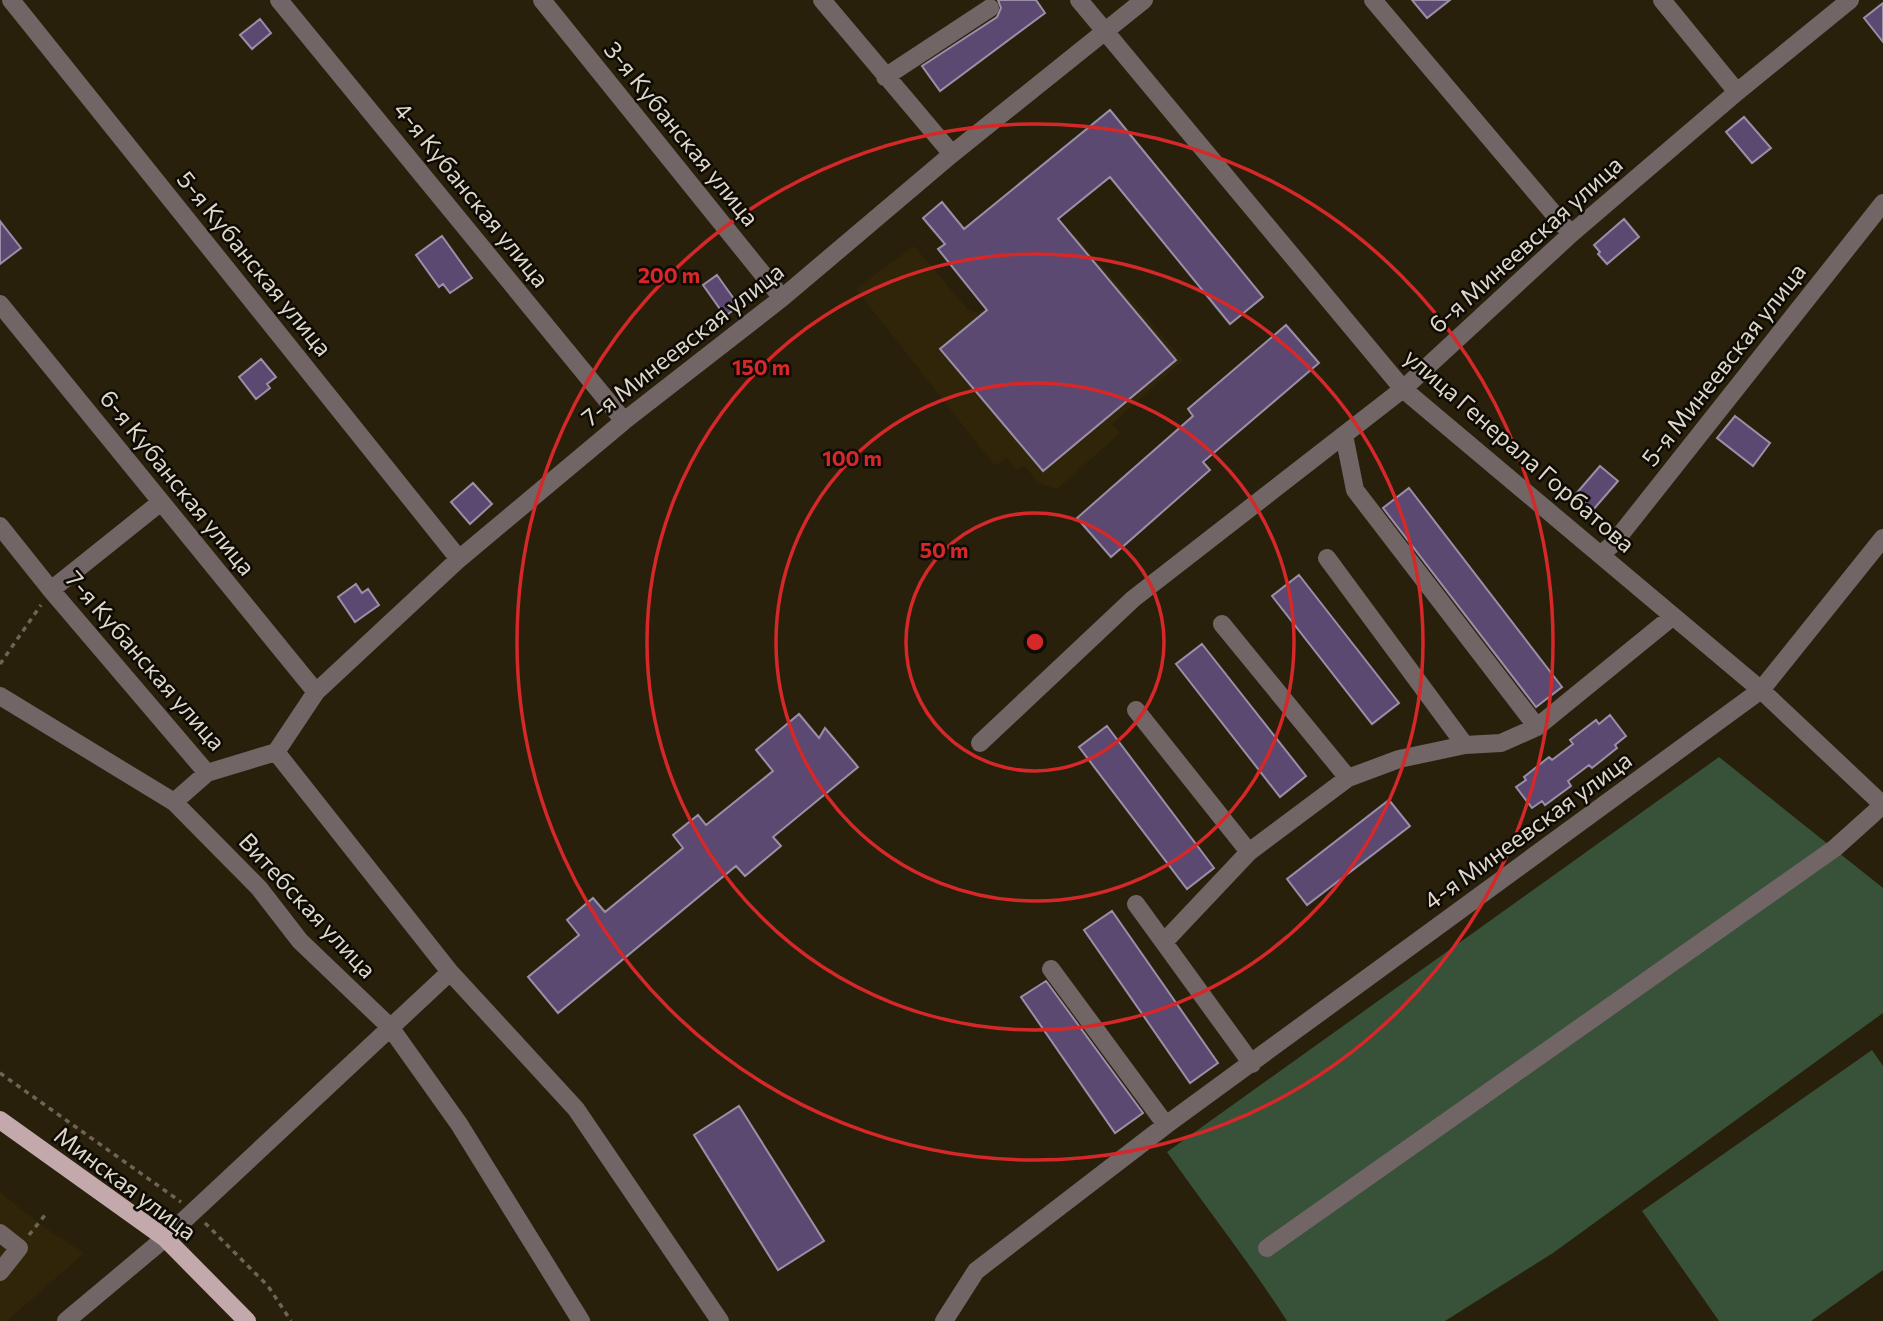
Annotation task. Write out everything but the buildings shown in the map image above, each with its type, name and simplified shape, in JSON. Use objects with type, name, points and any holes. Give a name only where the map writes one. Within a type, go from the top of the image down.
[{"type":"main road","name":"Минская улица","points":[[0,1120],[165,1238],[247,1321]]},
{"type":"street","points":[[0,4],[5,0]]},
{"type":"street","name":"5-я Кубанская улица","points":[[11,0],[459,559]]},
{"type":"street","name":"4-я Кубанская улица","points":[[279,0],[624,421]]},
{"type":"street","name":"3-я Кубанская улица","points":[[541,0],[782,298]]},
{"type":"street","points":[[822,0],[952,154]]},
{"type":"street","name":"улица Генерала Горбатова","points":[[1079,0],[1403,389],[1760,690],[1883,805]]},
{"type":"street","name":"7-я Минеевская улица","points":[[276,752],[316,692],[459,559],[624,421],[782,298],[952,154],[1144,0]]},
{"type":"street","points":[[1373,0],[1571,234]]},
{"type":"street","points":[[1662,0],[1737,92]]},
{"type":"street","name":"6-я Минеевская улица","points":[[979,743],[1133,599],[1403,389],[1571,234],[1737,92],[1850,0]]},
{"type":"street","points":[[885,77],[990,8]]},
{"type":"street","name":"5-я Минеевская улица","points":[[1600,555],[1613,544],[1883,203]]},
{"type":"street","name":"6-я Кубанская улица","points":[[0,303],[316,692]]},
{"type":"street","points":[[1344,435],[1354,490],[1536,727]]},
{"type":"street","points":[[51,590],[161,502]]},
{"type":"street","name":"7-я Кубанская улица","points":[[0,526],[207,773],[276,752]]},
{"type":"street","name":"4-я Минеевская улица","points":[[944,1321],[976,1271],[1166,1125],[1760,690],[1883,538]]},
{"type":"street","points":[[1327,558],[1465,745]]},
{"type":"street","points":[[1164,942],[1249,852],[1348,778],[1399,759],[1465,745],[1502,743],[1536,727],[1672,617]]},
{"type":"street","points":[[1222,624],[1348,778]]},
{"type":"street","name":"Витебская улица","points":[[0,696],[174,802],[259,888],[300,941],[390,1027],[459,1124],[581,1321]]},
{"type":"street","points":[[1136,710],[1249,852]]},
{"type":"street","points":[[276,752],[450,972],[576,1109],[720,1321]]},
{"type":"street","points":[[174,802],[207,773]]},
{"type":"street","points":[[1268,1248],[1835,848],[1883,805]]},
{"type":"street","points":[[1136,904],[1252,1063]]},
{"type":"street","points":[[1051,969],[1166,1125]]},
{"type":"street","points":[[66,1321],[194,1212],[450,972]]},
{"type":"street","points":[[0,1233],[19,1248],[0,1272]]},
{"type":"path","points":[[0,664],[51,590]]},
{"type":"path","points":[[0,1073],[194,1212],[268,1286],[291,1321]]},
{"type":"path","points":[[38,1223],[44,1215]]},
{"type":"shaded area","points":[[1074,234],[1183,360],[1112,424],[1120,433],[1057,489],[1038,483],[1025,466],[1016,469],[1007,457],[995,466],[856,289],[914,246],[968,310],[979,313]]},
{"type":"shaded area","points":[[0,1192],[38,1223],[84,1253],[7,1321],[0,1321]]},
{"type":"green space","points":[[1719,757],[1883,888],[1883,1013],[1553,1253],[1445,1321],[1287,1321],[1167,1152]]},
{"type":"green space","points":[[1872,1050],[1883,1066],[1883,1270],[1811,1321],[1719,1321],[1642,1211]]}]
